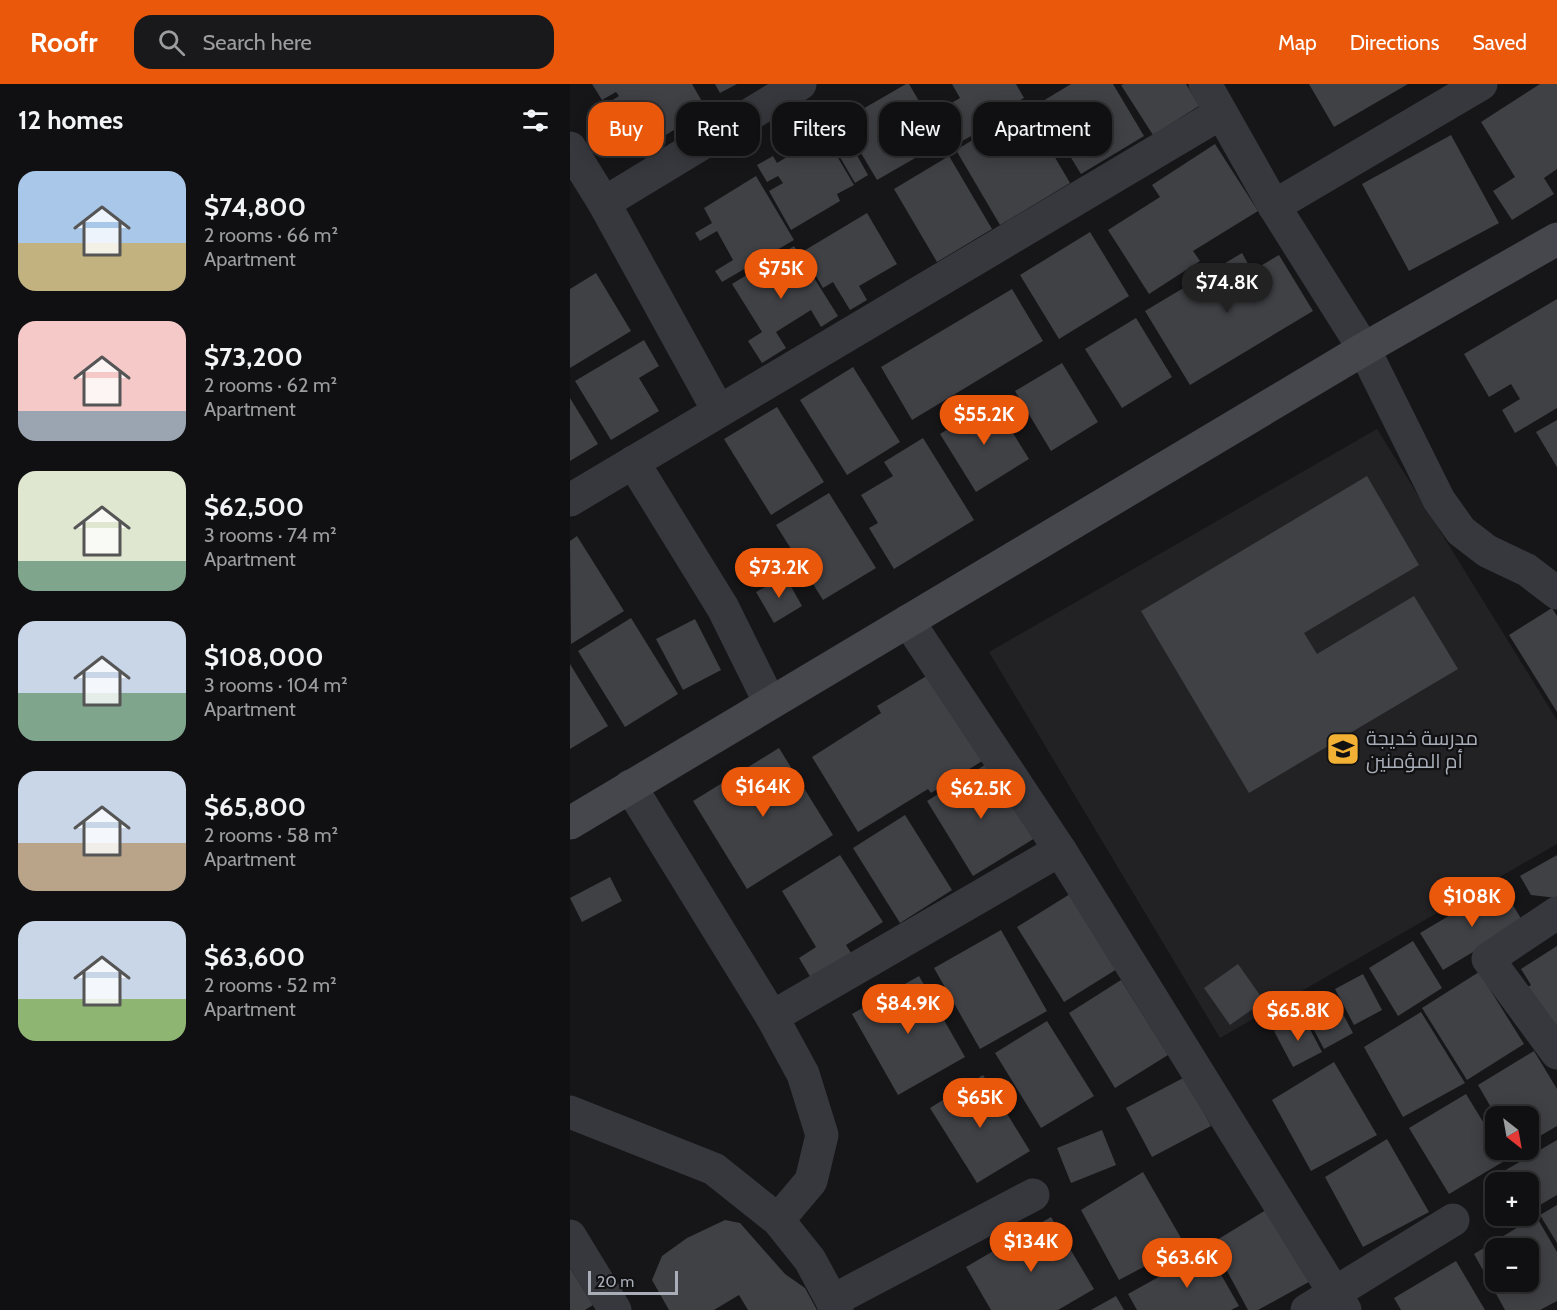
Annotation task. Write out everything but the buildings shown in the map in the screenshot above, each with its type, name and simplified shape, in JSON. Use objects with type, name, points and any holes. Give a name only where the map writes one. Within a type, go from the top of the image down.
[{"type":"main road","points":[[570,823],[1364,349],[1557,239]]},
{"type":"street","points":[[604,203],[800,84]]},
{"type":"street","points":[[1205,84],[1274,206],[1364,349],[1439,501],[1461,531],[1487,551],[1527,570],[1557,593]]},
{"type":"street","points":[[1274,206],[1442,93],[1481,84]]},
{"type":"street","points":[[570,500],[1221,112]]},
{"type":"street","points":[[570,148],[604,203],[718,410]]},
{"type":"street","points":[[633,462],[723,608],[770,703]]},
{"type":"street","points":[[908,621],[1060,850],[1340,1302]]},
{"type":"street","points":[[630,786],[772,1017],[804,1074],[822,1135],[811,1181],[778,1220]]},
{"type":"street","points":[[772,1017],[1060,850]]},
{"type":"street","points":[[1557,913],[1488,959],[1557,1053]]},
{"type":"street","points":[[570,1112],[714,1169],[778,1220],[810,1260],[834,1306],[1033,1195]]},
{"type":"street","points":[[1307,1310],[1340,1302],[1452,1220]]},
{"type":"street","points":[[570,1236],[615,1310]]},
{"type":"shaded area","points":[[1377,429],[1557,720],[1557,844],[1220,1038],[989,652]]},
{"type":"place","name":"مدرسة خديجة أم المؤمنين","points":[[1343,749]]}]
